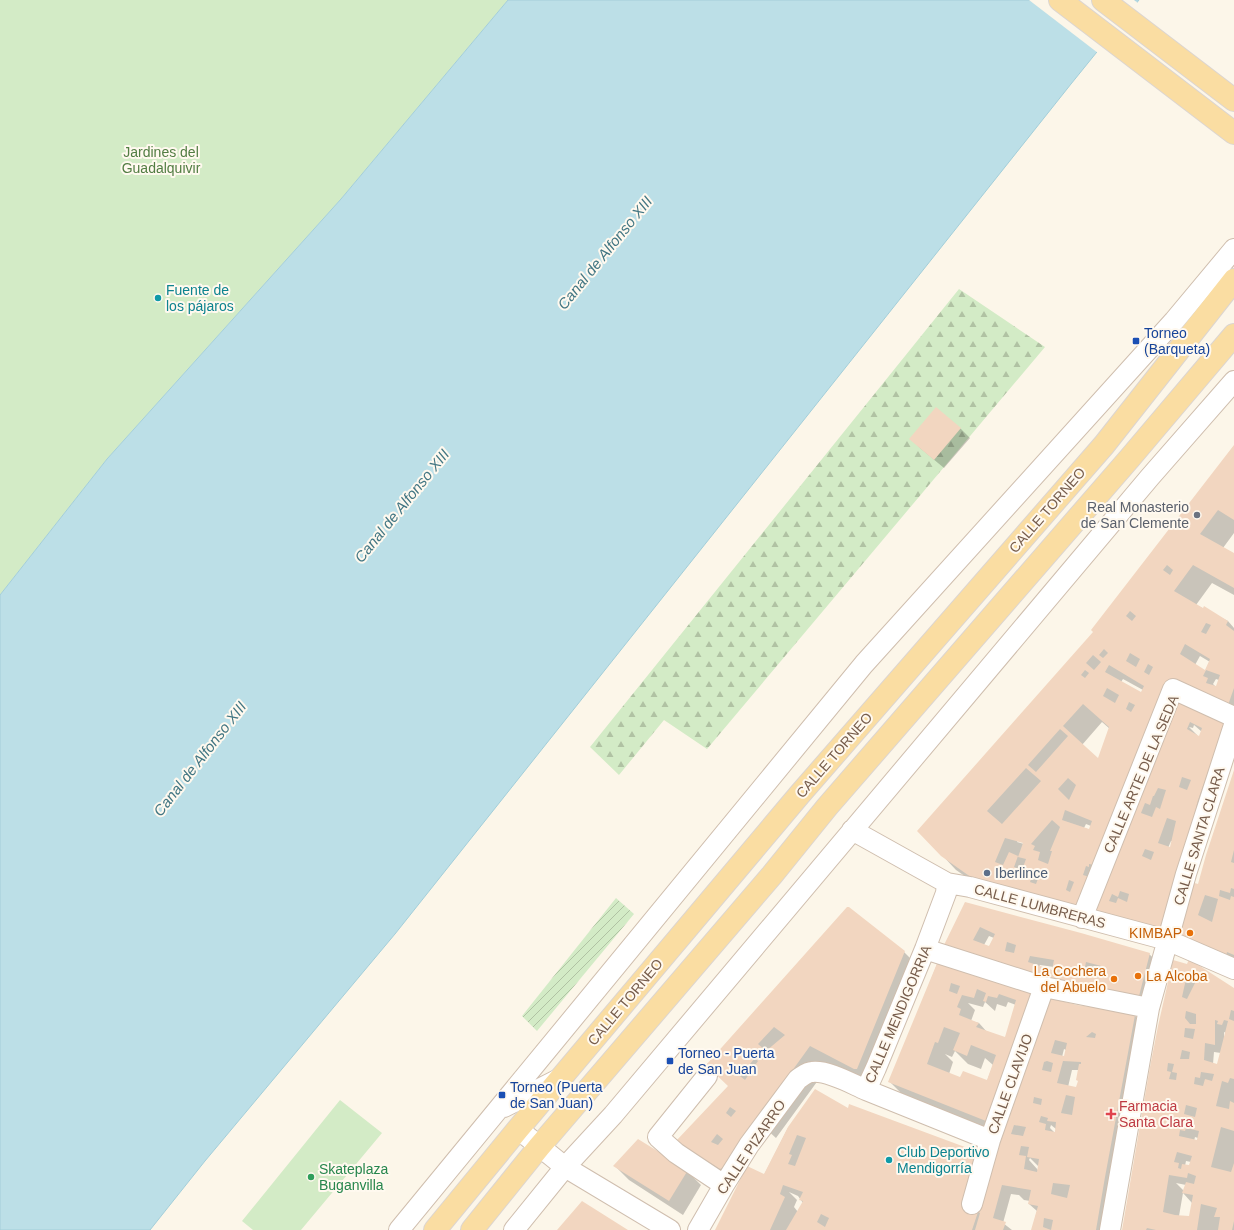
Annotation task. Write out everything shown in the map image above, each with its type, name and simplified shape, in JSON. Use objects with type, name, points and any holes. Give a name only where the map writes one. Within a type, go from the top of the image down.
[{"type":"main road","points":[[1060,0],[1234,133]]},
{"type":"main road","points":[[1102,0],[1234,100]]},
{"type":"main road","name":"CALLE TORNEO","points":[[435,1230],[800,794],[1104,445],[1234,280]]},
{"type":"main road","name":"CALLE TORNEO","points":[[472,1230],[540,1147],[772,875],[827,806],[1129,459],[1234,335]]},
{"type":"street","points":[[399,1230],[864,664],[1174,321],[1234,249]]},
{"type":"street","points":[[514,1230],[565,1167],[613,1115],[1150,477],[1234,381]]},
{"type":"street","name":"CALLE ARTE DE LA SEDA","points":[[1082,918],[1173,689],[1234,717]]},
{"type":"street","name":"CALLE SANTA CLARA","points":[[1110,1230],[1149,1008],[1186,874],[1234,725]]},
{"type":"street","name":"CALLE LUMBRERAS","points":[[852,830],[947,883],[970,887],[1167,940],[1234,969]]},
{"type":"street","name":"CALLE MENDIGORRIA","points":[[812,1072],[822,1072],[828,1074],[866,1090],[925,949],[946,893],[947,883]]},
{"type":"street","points":[[925,949],[1044,987],[1149,1008]]},
{"type":"street","name":"CALLE CLAVIJO","points":[[972,1204],[990,1140],[1044,987]]},
{"type":"street","name":"CALLE PIZARRO","points":[[698,1230],[749,1145],[798,1079],[805,1074],[812,1072]]},
{"type":"street","points":[[707,1076],[658,1137],[676,1153],[724,1185]]},
{"type":"street","points":[[497,1110],[561,1078]]},
{"type":"street","points":[[866,1090],[990,1140]]},
{"type":"street","points":[[518,1129],[565,1167],[670,1230]]},
{"type":"green space","name":"Jardines del Guadalquivir","points":[[0,0],[508,0],[341,199],[107,459],[0,595]]},
{"type":"green space","points":[[959,289],[1045,347],[707,749],[664,720],[619,775],[590,747]]},
{"type":"green space","points":[[616,898],[634,914],[537,1031],[522,1016]]},
{"type":"green space","name":"Skateplaza Buganvilla","points":[[340,1100],[382,1133],[301,1230],[253,1230],[242,1221]]},
{"type":"water","name":"Canal de Alfonso XIII","points":[[508,0],[1139,0],[395,934],[205,1161],[150,1230],[0,1230],[0,595],[107,459],[341,199]]},
{"type":"pier","points":[[1029,0],[1134,0],[1139,4],[1098,53]]},
{"type":"building","points":[[936,407],[961,428],[934,460],[909,439]]},
{"type":"building","points":[[1234,445],[1234,520],[1218,510],[1200,534],[1234,553],[1234,588],[1193,565],[1174,591],[1203,608],[1204,606],[1228,621],[1226,625],[1234,631],[1234,688],[1227,708],[1168,681],[1094,865],[1089,864],[1089,867],[1086,866],[1083,875],[1093,878],[1079,910],[975,880],[941,856],[917,831],[1093,632],[1091,630]],"holes":[[[1167,565],[1173,570],[1170,575],[1163,570]],[[1130,611],[1136,616],[1132,621],[1126,616]],[[1206,623],[1211,625],[1206,634],[1201,632]],[[1185,644],[1210,659],[1205,670],[1180,654]],[[1104,649],[1108,653],[1103,658],[1099,655]],[[1130,653],[1140,659],[1136,667],[1126,661]],[[1093,655],[1101,662],[1094,670],[1086,663]],[[1148,664],[1153,667],[1149,675],[1144,672]],[[1109,665],[1144,686],[1141,692],[1105,672]],[[1085,670],[1089,673],[1085,678],[1081,675]],[[1206,670],[1220,675],[1216,686],[1206,683],[1208,678],[1203,676]],[[1107,688],[1119,695],[1115,703],[1103,696]],[[1129,702],[1135,705],[1131,712],[1126,709]],[[1083,704],[1109,727],[1098,758],[1063,726]],[[1060,729],[1068,736],[1036,772],[1028,765]],[[1026,768],[1041,781],[1002,824],[987,811]],[[1068,778],[1076,785],[1069,800],[1058,789]],[[1065,810],[1092,821],[1089,829],[1062,820]],[[1052,820],[1060,827],[1050,851],[1052,851],[1048,864],[1038,860],[1040,852],[1033,850],[1035,846],[1031,844]],[[1005,838],[1023,843],[1018,857],[1026,859],[1022,870],[1014,867],[1018,856],[1009,852],[1003,865],[995,862]],[[1033,874],[1039,876],[1036,884],[1030,882]],[[1069,880],[1074,882],[1070,892],[1066,890]]]},
{"type":"building","points":[[1177,699],[1226,720],[1198,800],[1182,867],[1162,931],[1091,911]],"holes":[[[1190,722],[1202,728],[1199,736],[1187,729]],[[1182,777],[1191,780],[1187,790],[1179,787]],[[1158,788],[1166,790],[1160,809],[1156,807],[1152,817],[1141,813],[1145,803],[1150,805]],[[1167,818],[1176,821],[1170,847],[1158,843]],[[1145,849],[1154,852],[1151,860],[1142,856]],[[1120,891],[1129,894],[1127,902],[1118,898],[1116,903],[1109,901],[1112,894],[1118,897]]]},
{"type":"building","points":[[1234,770],[1234,850],[1231,862],[1234,863],[1234,889],[1231,888],[1230,893],[1220,890],[1219,896],[1230,900],[1231,896],[1234,897],[1234,955],[1227,952],[1226,956],[1178,936],[1191,882],[1198,884]],"holes":[[[1205,895],[1218,899],[1212,922],[1198,915]]]},
{"type":"building","points":[[965,902],[1150,953],[1138,1000],[1025,974],[943,947]],"holes":[[[980,927],[995,934],[989,946],[973,940]],[[1007,942],[1016,945],[1014,953],[1005,951]],[[1030,956],[1054,960],[1052,970],[1028,962]],[[1086,962],[1105,967],[1104,975],[1084,972]]]},
{"type":"building","points":[[847,907],[849,907],[905,951],[857,1069],[854,1069],[810,1046],[720,1169],[676,1141],[728,1086],[706,1065]],"holes":[[[774,1027],[785,1035],[766,1051],[758,1044]],[[755,1058],[758,1061],[745,1080],[740,1076]],[[730,1107],[736,1111],[731,1117],[726,1113]],[[717,1134],[723,1139],[718,1145],[711,1142]]]},
{"type":"building","points":[[1189,959],[1234,988],[1234,1011],[1231,1010],[1229,1019],[1234,1021],[1234,1079],[1230,1078],[1228,1083],[1222,1081],[1216,1106],[1229,1109],[1230,1101],[1234,1103],[1234,1131],[1221,1127],[1211,1167],[1231,1172],[1234,1163],[1234,1221],[1232,1230],[1218,1230],[1220,1217],[1214,1217],[1217,1208],[1201,1204],[1197,1230],[1156,1230],[1147,1228],[1146,1230],[1122,1230],[1150,1067],[1173,960],[1187,964]],"holes":[[[1189,973],[1197,979],[1187,999],[1182,997],[1186,979],[1188,980]],[[1186,1011],[1196,1014],[1196,1024],[1190,1024],[1185,1018]],[[1215,1020],[1218,1021],[1217,1024],[1222,1025],[1224,1020],[1228,1021],[1217,1064],[1204,1060],[1205,1043],[1215,1045]],[[1185,1028],[1195,1029],[1193,1039],[1184,1037]],[[1182,1050],[1190,1052],[1189,1059],[1180,1059]],[[1168,1063],[1174,1064],[1172,1072],[1177,1073],[1176,1080],[1169,1079],[1171,1072],[1167,1071]],[[1201,1072],[1214,1074],[1212,1081],[1205,1079],[1203,1086],[1194,1084],[1195,1077],[1200,1078]],[[1186,1105],[1197,1108],[1195,1117],[1184,1114]],[[1186,1128],[1199,1131],[1197,1140],[1179,1136],[1180,1130],[1185,1131]],[[1177,1152],[1192,1156],[1189,1165],[1182,1164],[1181,1169],[1178,1168],[1179,1163],[1174,1162]],[[1188,1173],[1196,1176],[1194,1184],[1186,1182],[1182,1193],[1193,1195],[1189,1216],[1163,1212],[1169,1175],[1187,1178]]]},
{"type":"building","points":[[938,961],[1034,992],[991,1123],[888,1082]],"holes":[[[951,983],[960,986],[957,994],[949,991]],[[977,989],[986,993],[983,1001],[986,1002],[988,996],[997,998],[999,994],[1016,1000],[1005,1037],[976,1027],[979,1023],[959,1015],[961,1009],[957,1007],[962,995],[974,998]],[[944,1027],[960,1033],[953,1050],[967,1056],[971,1045],[996,1055],[987,1080],[963,1071],[960,1077],[927,1064],[935,1042],[938,1043]]]},
{"type":"building","points":[[1046,997],[1077,1005],[1134,1013],[1135,1015],[1096,1230],[1051,1230],[1031,1230],[1038,1206],[1028,1204],[1031,1190],[1002,1185],[993,1218],[1006,1222],[1003,1230],[975,1230],[980,1213],[978,1212]],"holes":[[[1092,1032],[1096,1034],[1095,1038],[1086,1037]],[[1055,1040],[1067,1043],[1064,1056],[1051,1053]],[[1047,1061],[1053,1063],[1051,1072],[1042,1070],[1044,1062]],[[1063,1061],[1081,1062],[1081,1064],[1079,1064],[1076,1080],[1078,1081],[1076,1087],[1057,1083]],[[1066,1095],[1075,1097],[1072,1115],[1061,1113]],[[1034,1097],[1042,1099],[1041,1105],[1033,1103]],[[1041,1116],[1048,1118],[1047,1121],[1056,1122],[1055,1132],[1045,1130],[1046,1124],[1039,1122]],[[1014,1125],[1026,1127],[1023,1136],[1011,1134]],[[1021,1146],[1029,1147],[1027,1157],[1039,1159],[1037,1172],[1024,1169],[1026,1156],[1019,1155]],[[1053,1183],[1070,1185],[1067,1198],[1051,1194]],[[1044,1218],[1053,1220],[1051,1230],[1043,1227]]]},
{"type":"building","name":"Club Deportivo Mendigorría","points":[[815,1089],[848,1108],[849,1104],[981,1153],[978,1212],[972,1230],[786,1230],[803,1201],[799,1200],[803,1192],[783,1185],[780,1194],[785,1197],[770,1230],[715,1230],[747,1166],[764,1174],[788,1127]],"holes":[[[797,1135],[806,1138],[795,1166],[788,1164],[792,1155],[789,1154]],[[821,1214],[829,1218],[825,1227],[817,1222]]]},
{"type":"building","points":[[638,1139],[688,1170],[669,1201],[613,1166]]},
{"type":"building","points":[[582,1201],[628,1230],[557,1230]]},
{"type":"place","name":"Fuente de los pájaros","points":[[158,298]]},
{"type":"place","name":"Torneo (Barqueta)","points":[[1136,341]]},
{"type":"place","name":"Real Monasterio de San Clemente","points":[[1197,515]]},
{"type":"place","name":"Iberlince","points":[[987,873]]},
{"type":"place","name":"KIMBAP","points":[[1190,933]]},
{"type":"place","name":"La Alcoba","points":[[1138,976]]},
{"type":"place","name":"La Cochera del Abuelo","points":[[1114,979]]},
{"type":"place","name":"Torneo - Puerta de San Juan","points":[[670,1061]]},
{"type":"place","name":"Torneo (Puerta de San Juan)","points":[[502,1095]]},
{"type":"place","name":"Farmacia Santa Clara","points":[[1111,1114]]},
{"type":"place","name":"Club Deportivo Mendigorría","points":[[889,1160]]},
{"type":"place","name":"Skateplaza Buganvilla","points":[[311,1177]]}]
